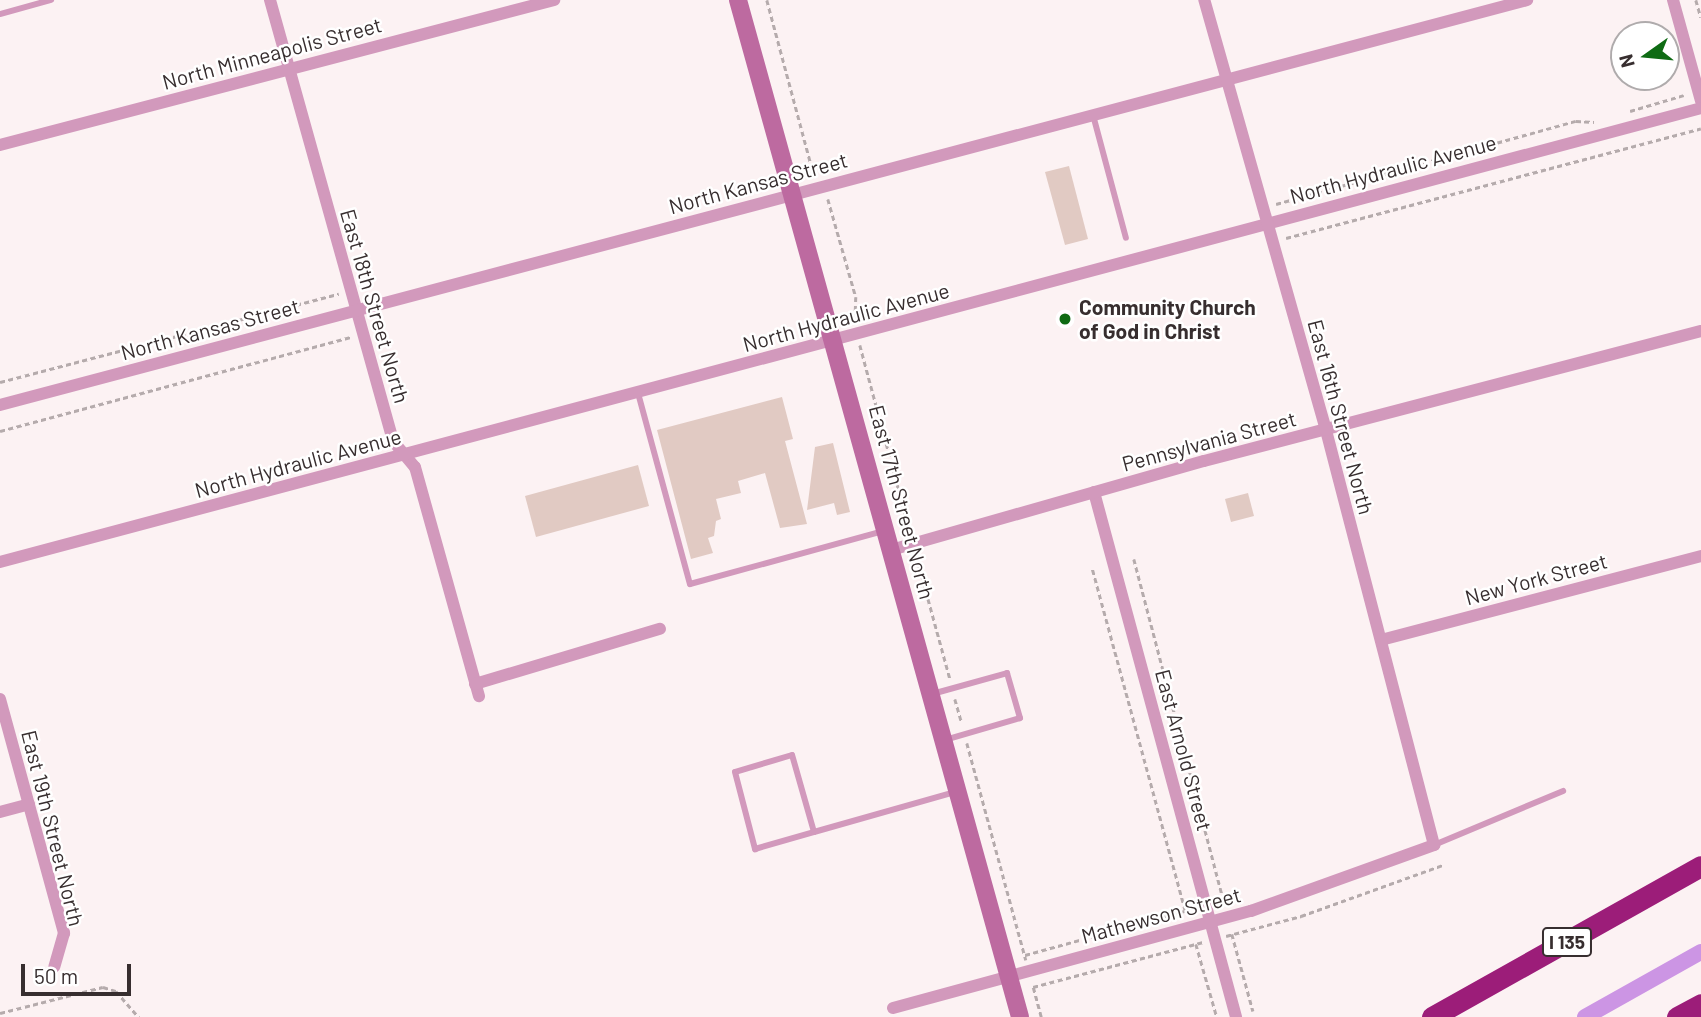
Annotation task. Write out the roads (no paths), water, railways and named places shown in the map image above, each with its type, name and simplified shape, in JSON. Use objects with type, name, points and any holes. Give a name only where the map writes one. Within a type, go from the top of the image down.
[{"type":"highway","name":"I 135","points":[[1432,1017],[1701,866]]},
{"type":"highway","points":[[1677,1017],[1701,1004]]},
{"type":"street","name":"East 18th Street North","points":[[270,0],[351,311],[393,441],[415,467],[477,690],[660,629]]},
{"type":"street","name":"North Minneapolis Street","points":[[0,145],[554,0]]},
{"type":"street","name":"East 17th Street North","points":[[738,0],[1020,1017]]},
{"type":"street","name":"East 16th Street North","points":[[1204,0],[1326,430],[1434,845]]},
{"type":"street","name":"North Kansas Street","points":[[0,405],[1527,0]]},
{"type":"street","points":[[1673,0],[1701,101]]},
{"type":"street","name":"North Hydraulic Avenue","points":[[0,562],[1701,108]]},
{"type":"street","name":"Pennsylvania Street","points":[[891,550],[1094,492],[1701,331]]},
{"type":"street","name":"East Arnold Street","points":[[1094,492],[1236,1017]]},
{"type":"street","name":"New York Street","points":[[1381,640],[1701,556]]},
{"type":"street","name":"East 19th Street North","points":[[0,699],[64,933],[54,967]]},
{"type":"street","points":[[0,812],[29,804]]},
{"type":"street","name":"Mathewson Street","points":[[893,1008],[1210,922],[1434,845]]},
{"type":"lane","points":[[0,14],[51,0]]},
{"type":"lane","points":[[1093,115],[1126,238]]},
{"type":"lane","points":[[638,393],[690,584],[886,531]]},
{"type":"lane","points":[[930,695],[1007,673],[1020,718],[943,741]]},
{"type":"lane","points":[[814,832],[792,755],[735,772],[755,849],[957,792]]},
{"type":"lane","points":[[1434,845],[1563,791]]},
{"type":"waterway","points":[[1585,1017],[1701,952]]},
{"type":"place","name":"Community Church of God in Christ","points":[[1065,319]]}]
